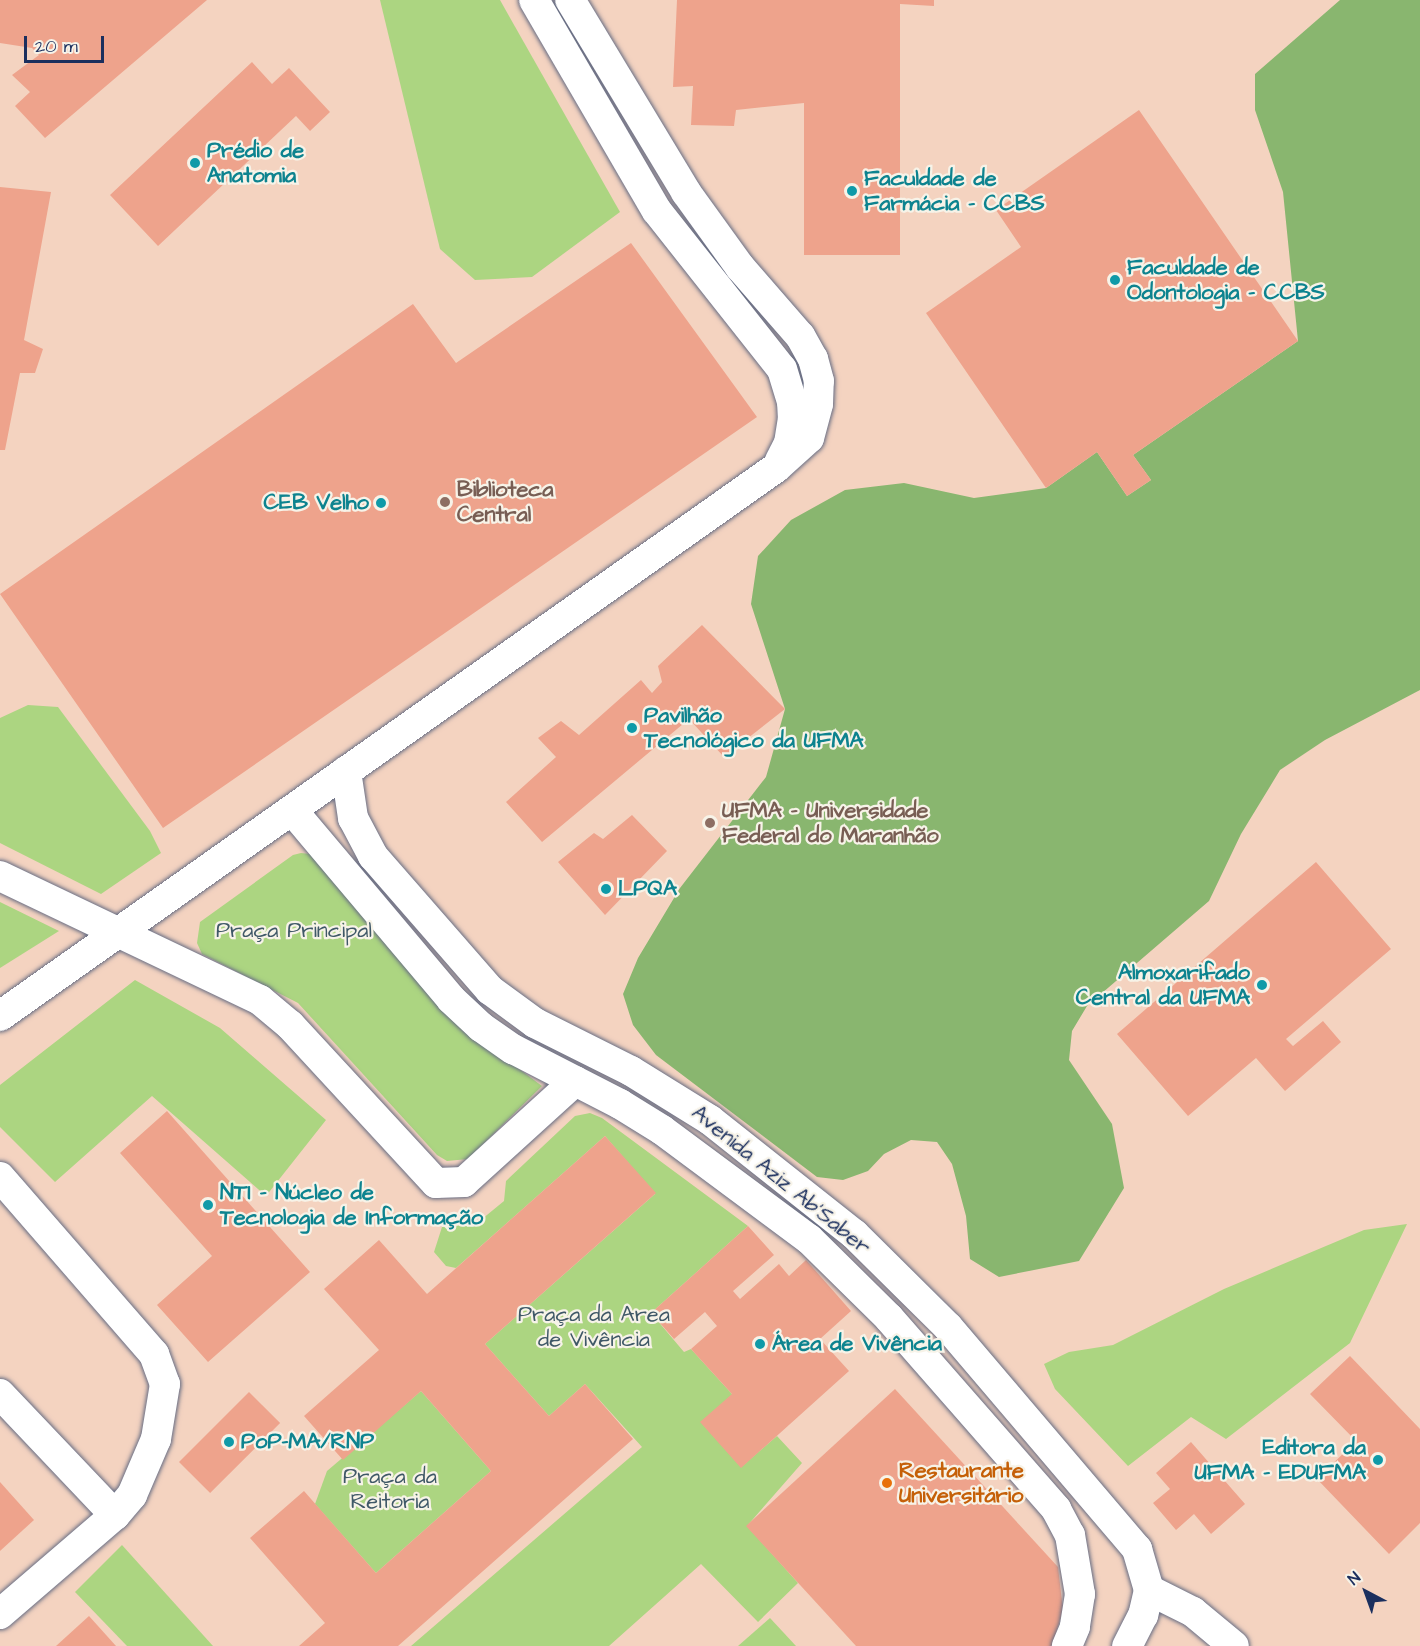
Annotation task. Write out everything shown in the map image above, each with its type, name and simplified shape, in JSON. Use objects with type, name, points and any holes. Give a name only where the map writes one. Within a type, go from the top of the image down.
[{"type":"street","points":[[534,0],[657,211],[782,369],[794,418],[789,443],[777,467]]},
{"type":"street","points":[[0,1016],[800,450],[816,421],[819,381],[813,359],[800,336],[740,267],[686,192],[570,0]]},
{"type":"street","name":"Avenida Aziz Ab'Saber","points":[[346,771],[352,818],[373,856],[473,974],[535,1023],[672,1095],[854,1234],[948,1327],[1119,1524],[1137,1549],[1149,1590]]},
{"type":"street","name":"Avenida Aziz Ab'Saber","points":[[292,810],[451,999],[513,1049],[662,1130],[809,1239],[889,1318],[1048,1500],[1070,1535],[1078,1566],[1080,1594],[1076,1627],[1067,1646]]},
{"type":"street","points":[[0,876],[260,1000],[276,1011],[436,1183],[464,1182],[574,1081]]},
{"type":"street","points":[[513,1049],[535,1023]]},
{"type":"street","points":[[0,1177],[154,1354],[161,1370],[165,1398],[156,1439],[140,1482],[115,1515],[0,1614]]},
{"type":"street","points":[[0,1394],[115,1515]]},
{"type":"street","points":[[1127,1646],[1143,1615],[1149,1590],[1193,1612],[1234,1646]]},
{"type":"shaded area","name":"UFMA - Universidade Federal do Maranhão","points":[[0,0],[1420,0],[1420,1646],[0,1646]]},
{"type":"green space","points":[[380,0],[500,0],[620,212],[532,277],[475,280],[440,249]]},
{"type":"green space","points":[[1340,0],[1420,0],[1420,690],[1325,740],[1280,770],[1241,834],[1209,901],[1087,1006],[1072,1031],[1069,1060],[1112,1124],[1124,1188],[1079,1261],[999,1277],[970,1259],[966,1216],[952,1164],[937,1142],[911,1140],[884,1154],[868,1171],[843,1180],[817,1177],[656,1055],[633,1025],[623,994],[638,958],[680,888],[766,777],[785,709],[751,604],[758,556],[791,520],[845,490],[904,483],[974,498],[1046,488],[1097,452],[1127,496],[1151,480],[1133,455],[1298,341],[1283,192],[1255,110],[1255,74]]},
{"type":"green space","points":[[28,705],[58,707],[150,831],[161,853],[101,894],[0,843],[0,718]]},
{"type":"green space","name":"Praça Principal","points":[[310,854],[460,1025],[542,1086],[468,1159],[447,1161],[437,1155],[298,1003],[202,954],[197,943],[200,922],[293,855]]},
{"type":"green space","points":[[0,902],[59,931],[0,968]]},
{"type":"green space","points":[[135,980],[220,1028],[326,1120],[266,1196],[152,1096],[55,1182],[0,1127],[0,1085]]},
{"type":"green space","name":"Praça da Area de Vivência","points":[[590,1113],[602,1118],[748,1226],[651,1313],[684,1352],[691,1349],[732,1394],[741,1467],[777,1436],[802,1463],[747,1526],[798,1583],[758,1622],[701,1564],[609,1646],[411,1646],[642,1447],[585,1384],[549,1416],[485,1344],[655,1194],[605,1136],[456,1268],[446,1266],[434,1252],[442,1227],[476,1224],[504,1201],[506,1181],[575,1116]]},
{"type":"green space","points":[[1407,1224],[1350,1343],[1226,1439],[1191,1417],[1128,1466],[1055,1389],[1044,1364],[1069,1352],[1113,1345],[1224,1289],[1364,1230]]},
{"type":"green space","name":"Praça da Reitoria","points":[[421,1391],[491,1471],[376,1573],[315,1504],[327,1471]]},
{"type":"green space","points":[[122,1545],[213,1646],[127,1646],[75,1592]]},
{"type":"green space","points":[[770,1618],[796,1646],[738,1646]]},
{"type":"building","points":[[0,0],[207,0],[45,138],[15,106],[30,92],[12,75],[39,55],[32,48],[0,43]]},
{"type":"building","name":"Faculdade de Farmácia - CCBS","points":[[677,0],[934,0],[934,6],[900,4],[900,255],[804,255],[804,103],[736,110],[734,126],[691,125],[693,86],[673,87]]},
{"type":"building","name":"Prédio de Anatomia","points":[[252,62],[272,84],[289,68],[330,112],[310,131],[296,116],[158,246],[110,195]]},
{"type":"building","name":"Faculdade de Odontologia - CCBS","points":[[1139,110],[1298,341],[1133,455],[1151,480],[1127,496],[1097,452],[1046,488],[926,313],[1021,247],[996,210]]},
{"type":"building","points":[[0,187],[51,192],[24,340],[43,349],[35,373],[20,373],[5,450],[0,450]]},
{"type":"building","name":"CEB Velho","points":[[631,243],[757,417],[163,828],[0,594],[413,304],[456,363]]},
{"type":"building","name":"Pavilhão Tecnológico da UFMA","points":[[702,625],[785,709],[724,757],[689,719],[542,842],[506,802],[556,757],[538,738],[561,721],[579,735],[641,680],[652,693],[662,682],[658,666]]},
{"type":"building","name":"LPQA","points":[[632,815],[667,851],[605,915],[558,862],[594,833],[603,839]]},
{"type":"building","name":"Almoxarifado Central da UFMA","points":[[1316,862],[1391,949],[1286,1039],[1293,1046],[1323,1021],[1341,1042],[1285,1091],[1256,1058],[1188,1116],[1117,1034]]},
{"type":"building","name":"NTI - Núcleo de Tecnologia de Informação","points":[[167,1111],[310,1272],[208,1362],[157,1305],[212,1256],[120,1153]]},
{"type":"building","points":[[605,1136],[656,1193],[485,1344],[549,1416],[585,1384],[633,1439],[398,1646],[299,1646],[325,1623],[250,1538],[304,1491],[376,1573],[491,1471],[421,1391],[343,1460],[304,1416],[379,1350],[324,1289],[379,1240],[427,1294]]},
{"type":"building","name":"Área de Vivência","points":[[748,1226],[774,1255],[733,1291],[740,1299],[779,1264],[789,1276],[806,1260],[851,1311],[820,1339],[849,1371],[741,1468],[700,1422],[732,1394],[691,1349],[717,1326],[705,1312],[674,1339],[651,1313]]},
{"type":"building","name":"Editora da UFMA - EDUFMA","points":[[1350,1356],[1420,1429],[1420,1523],[1389,1554],[1317,1479],[1356,1441],[1310,1394]]},
{"type":"building","name":"Restaurante Universitário","points":[[895,1389],[1058,1567],[1063,1610],[1052,1646],[856,1646],[746,1526]]},
{"type":"building","name":"PoP-MA/RNP","points":[[249,1392],[280,1423],[210,1493],[179,1462]]},
{"type":"building","points":[[1191,1442],[1245,1504],[1211,1534],[1194,1514],[1176,1530],[1153,1503],[1170,1489],[1156,1473]]},
{"type":"building","points":[[0,1482],[34,1520],[0,1551]]},
{"type":"building","points":[[89,1616],[116,1646],[56,1646]]},
{"type":"place","name":"Prédio de Anatomia","points":[[195,163]]},
{"type":"place","name":"Faculdade de Farmácia - CCBS","points":[[852,191]]},
{"type":"place","name":"Faculdade de Odontologia - CCBS","points":[[1115,280]]},
{"type":"place","name":"Biblioteca Central","points":[[445,502]]},
{"type":"place","name":"CEB Velho","points":[[381,503]]},
{"type":"place","name":"Pavilhão Tecnológico da UFMA","points":[[632,728]]},
{"type":"place","name":"UFMA - Universidade Federal do Maranhão","points":[[710,823]]},
{"type":"place","name":"LPQA","points":[[606,889]]},
{"type":"place","name":"Almoxarifado Central da UFMA","points":[[1262,985]]},
{"type":"place","name":"NTI - Núcleo de Tecnologia de Informação","points":[[208,1205]]},
{"type":"place","name":"Área de Vivência","points":[[760,1344]]},
{"type":"place","name":"PoP-MA/RNP","points":[[229,1442]]},
{"type":"place","name":"Editora da UFMA - EDUFMA","points":[[1378,1460]]},
{"type":"place","name":"Restaurante Universitário","points":[[887,1483]]}]
